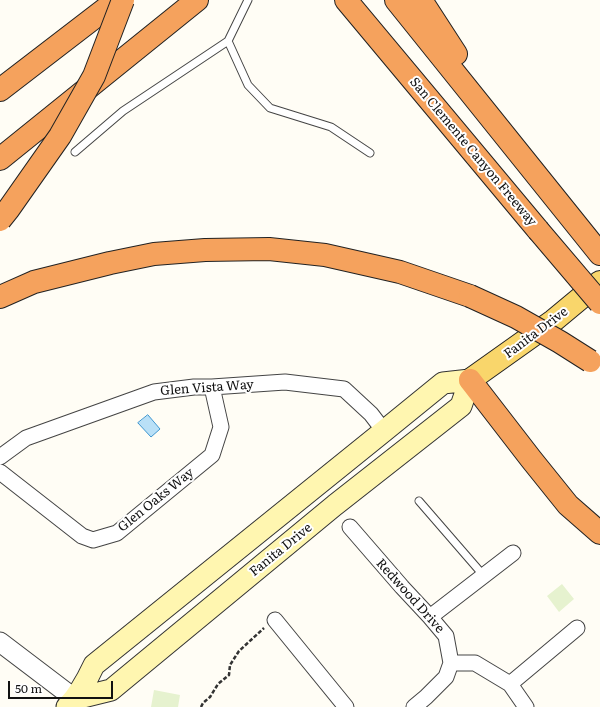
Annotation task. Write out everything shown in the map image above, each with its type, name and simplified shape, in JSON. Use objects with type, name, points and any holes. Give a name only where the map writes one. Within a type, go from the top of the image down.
[{"type":"highway","points":[[0,90],[117,0]]},
{"type":"highway","points":[[0,220],[60,136],[94,76],[123,0]]},
{"type":"highway","points":[[0,160],[197,0]]},
{"type":"highway","name":"San Clemente Canyon Freeway","points":[[346,0],[600,303]]},
{"type":"highway","points":[[396,0],[600,254]]},
{"type":"highway","points":[[421,0],[522,156]]},
{"type":"highway","points":[[0,297],[34,282],[110,263],[154,254],[205,250],[269,249],[325,255],[400,272],[470,296],[516,317],[560,342],[595,365]]},
{"type":"highway","points":[[470,380],[568,505],[600,533]]},
{"type":"main road","name":"Fanita Drive","points":[[74,704],[94,665],[443,383],[470,380],[553,321],[600,282]]},
{"type":"main road","name":"Fanita Drive","points":[[74,704],[111,690],[335,505],[461,406],[470,380]]},
{"type":"street","name":"Glen Vista Way","points":[[0,457],[26,438],[154,392],[194,387],[285,382],[344,388],[371,414],[384,431]]},
{"type":"street","name":"Glen Oaks Way","points":[[0,472],[82,536],[93,540],[117,533],[212,455],[220,428],[212,387]]},
{"type":"street","name":"Redwood Drive","points":[[350,527],[446,636],[451,663]]},
{"type":"street","points":[[430,617],[513,553]]},
{"type":"street","points":[[275,620],[346,707]]},
{"type":"street","points":[[510,684],[577,628]]},
{"type":"street","points":[[0,642],[74,704]]},
{"type":"street","points":[[414,707],[446,677],[451,663],[475,663],[510,684],[526,707]]},
{"type":"lane","points":[[75,152],[123,111],[228,41],[248,0]]},
{"type":"lane","points":[[228,41],[248,85],[270,108],[331,127],[370,154]]},
{"type":"lane","points":[[419,501],[484,576]]},
{"type":"path","points":[[201,707],[210,697],[218,684],[229,675],[230,665],[239,651],[275,620]]},
{"type":"green space","points":[[562,584],[574,599],[559,612],[547,596]]},
{"type":"green space","points":[[154,690],[180,695],[178,707],[151,707]]},
{"type":"water","points":[[148,415],[160,429],[151,437],[138,423]]}]
